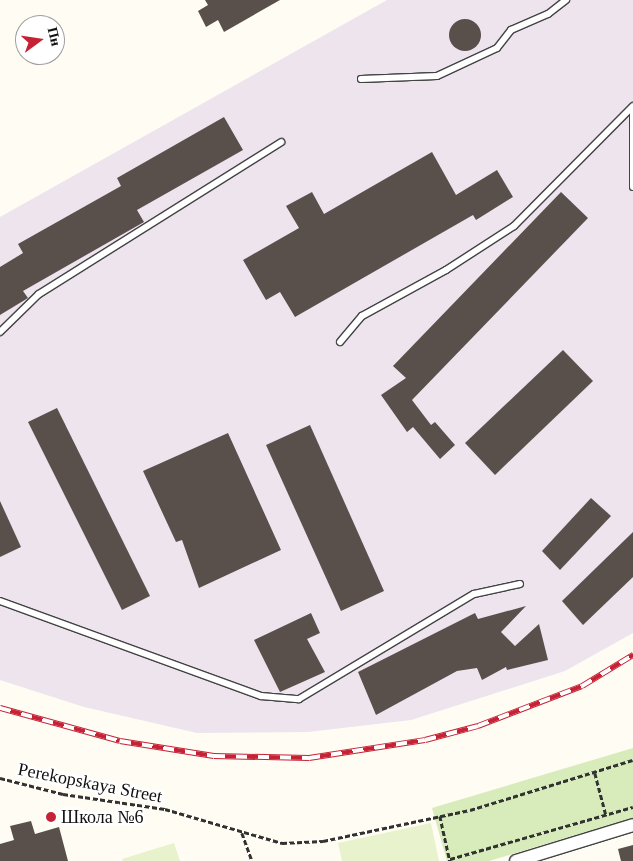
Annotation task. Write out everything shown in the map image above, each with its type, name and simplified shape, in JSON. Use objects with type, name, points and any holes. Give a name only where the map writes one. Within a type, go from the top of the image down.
[{"type":"street","points":[[516,861],[633,825]]},
{"type":"lane","points":[[361,79],[437,76],[498,48],[511,30],[548,14],[566,0]]},
{"type":"lane","points":[[633,108],[633,187]]},
{"type":"lane","points":[[340,342],[362,316],[446,270],[514,226],[633,108]]},
{"type":"lane","points":[[0,332],[39,294],[281,142]]},
{"type":"lane","points":[[0,602],[261,696],[299,699],[474,594],[520,584]]},
{"type":"path","name":"Perekopskaya Street","points":[[0,778],[63,794],[165,809],[242,833],[282,843],[322,841],[440,816],[594,773],[633,760]]},
{"type":"path","points":[[594,773],[606,815]]},
{"type":"path","points":[[440,816],[450,860],[633,807]]},
{"type":"path","points":[[242,833],[252,861]]},
{"type":"shaded area","points":[[387,0],[633,0],[633,633],[565,671],[411,720],[308,732],[197,733],[84,707],[0,680],[0,217]]},
{"type":"green space","points":[[633,748],[633,818],[489,861],[447,861],[432,808]]},
{"type":"green space","points":[[431,823],[439,861],[342,861],[338,843]]},
{"type":"green space","points":[[174,843],[180,861],[123,861],[122,859]]},
{"type":"building","points":[[205,0],[280,0],[224,32],[218,20],[206,27],[198,11],[208,5]]},
{"type":"building","points":[[465,19],[477,23],[481,35],[477,47],[465,51],[453,47],[449,35],[453,23]]},
{"type":"building","points":[[224,117],[243,150],[137,210],[144,222],[23,291],[28,298],[0,315],[0,267],[23,253],[18,244],[121,186],[117,178]]},
{"type":"building","points":[[432,152],[456,195],[497,170],[513,197],[476,220],[473,215],[295,317],[280,292],[266,300],[243,260],[299,228],[286,206],[312,192],[324,214]]},
{"type":"building","points":[[561,192],[588,218],[412,400],[431,425],[435,422],[455,445],[440,459],[413,427],[407,432],[381,395],[406,378],[393,366]]},
{"type":"building","points":[[563,350],[593,381],[495,475],[465,443]]},
{"type":"building","points":[[57,408],[150,596],[122,610],[28,422]]},
{"type":"building","points":[[310,425],[384,591],[341,611],[266,445]]},
{"type":"building","points":[[228,433],[281,550],[199,588],[182,540],[176,542],[143,471]]},
{"type":"building","points":[[591,498],[611,516],[560,570],[542,551]]},
{"type":"building","points":[[0,501],[21,547],[0,557]]},
{"type":"building","points":[[633,532],[633,577],[583,625],[562,601]]},
{"type":"building","points":[[526,606],[501,632],[515,646],[539,624],[548,660],[507,670],[506,667],[482,680],[477,668],[457,671],[376,715],[358,672],[475,613],[478,619]]},
{"type":"building","points":[[311,613],[320,633],[307,639],[325,672],[280,692],[254,640]]},
{"type":"building","points":[[31,821],[35,834],[59,827],[68,861],[0,861],[0,844],[14,840],[10,826]]},
{"type":"building","points":[[633,845],[633,861],[621,861],[618,849]]},
{"type":"railway","points":[[0,708],[120,741],[214,756],[309,758],[425,740],[478,726],[582,686],[633,655]]},
{"type":"place","name":"Школа №6","points":[[51,817]]}]
